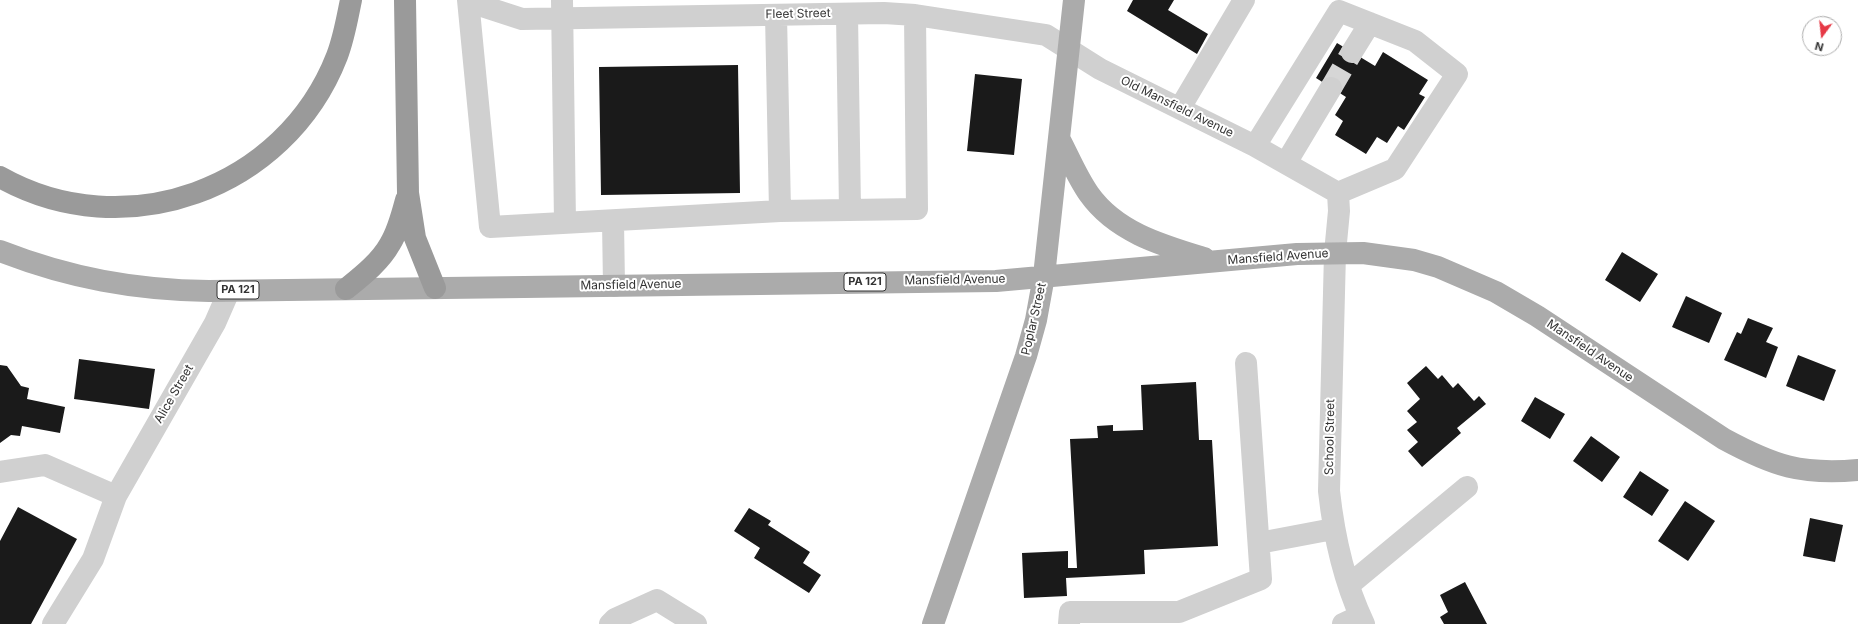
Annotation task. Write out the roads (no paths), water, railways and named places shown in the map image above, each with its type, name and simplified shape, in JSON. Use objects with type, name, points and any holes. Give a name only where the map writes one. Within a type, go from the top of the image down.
[{"type":"highway","points":[[0,177],[35,194],[62,202],[90,206],[120,207],[150,205],[179,199],[208,189],[263,156],[286,135],[307,109],[323,84],[337,56],[346,26],[350,0]]},
{"type":"highway","points":[[405,0],[408,193],[415,238],[435,288]]},
{"type":"highway","points":[[346,289],[372,266],[390,246],[400,221],[408,193]]},
{"type":"main road","name":"Poplar Street","points":[[933,624],[1026,356],[1036,320],[1044,276],[1074,0]]},
{"type":"main road","points":[[1059,138],[1077,175],[1090,195],[1104,212],[1118,223],[1146,239],[1214,262]]},
{"type":"main road","name":"Mansfield Avenue","points":[[0,251],[30,263],[96,280],[167,290],[229,291],[996,281],[1297,254],[1363,253],[1414,260],[1438,267],[1465,277],[1496,292],[1537,316],[1706,428],[1751,453],[1776,464],[1802,470],[1832,472],[1858,470]]},
{"type":"street","name":"Fleet Street","points":[[469,0],[479,6],[522,19],[562,9],[643,8],[713,8],[847,14],[915,15],[1046,35],[1069,49]]},
{"type":"street","points":[[469,0],[490,227],[613,221],[780,210],[917,209],[915,15]]},
{"type":"street","points":[[1180,108],[1244,0]]},
{"type":"street","points":[[562,9],[565,223]]},
{"type":"street","points":[[780,210],[783,10]]},
{"type":"street","points":[[1255,146],[1339,11],[1415,41],[1456,74],[1395,169],[1338,193]]},
{"type":"street","points":[[847,14],[850,210]]},
{"type":"street","points":[[1352,52],[1370,23]]},
{"type":"street","name":"Old Mansfield Avenue","points":[[1069,49],[1100,69],[1255,146],[1338,193]]},
{"type":"street","points":[[1286,163],[1331,88]]},
{"type":"street","name":"School Street","points":[[1338,193],[1339,211],[1335,253],[1329,491],[1333,529],[1341,562],[1349,585],[1356,621]]},
{"type":"street","points":[[613,221],[614,286]]},
{"type":"street","name":"Alice Street","points":[[53,624],[93,559],[116,496],[215,323],[229,291]]},
{"type":"street","points":[[1069,624],[1070,612],[1143,618],[1179,612],[1261,580],[1260,543],[1246,363]]},
{"type":"street","points":[[0,472],[45,465],[116,496]]},
{"type":"street","points":[[1349,585],[1467,486]]},
{"type":"street","points":[[1260,543],[1333,529]]},
{"type":"street","points":[[610,624],[615,619],[657,600],[696,624]]},
{"type":"tunnel","points":[[1331,88],[1352,52]]}]
